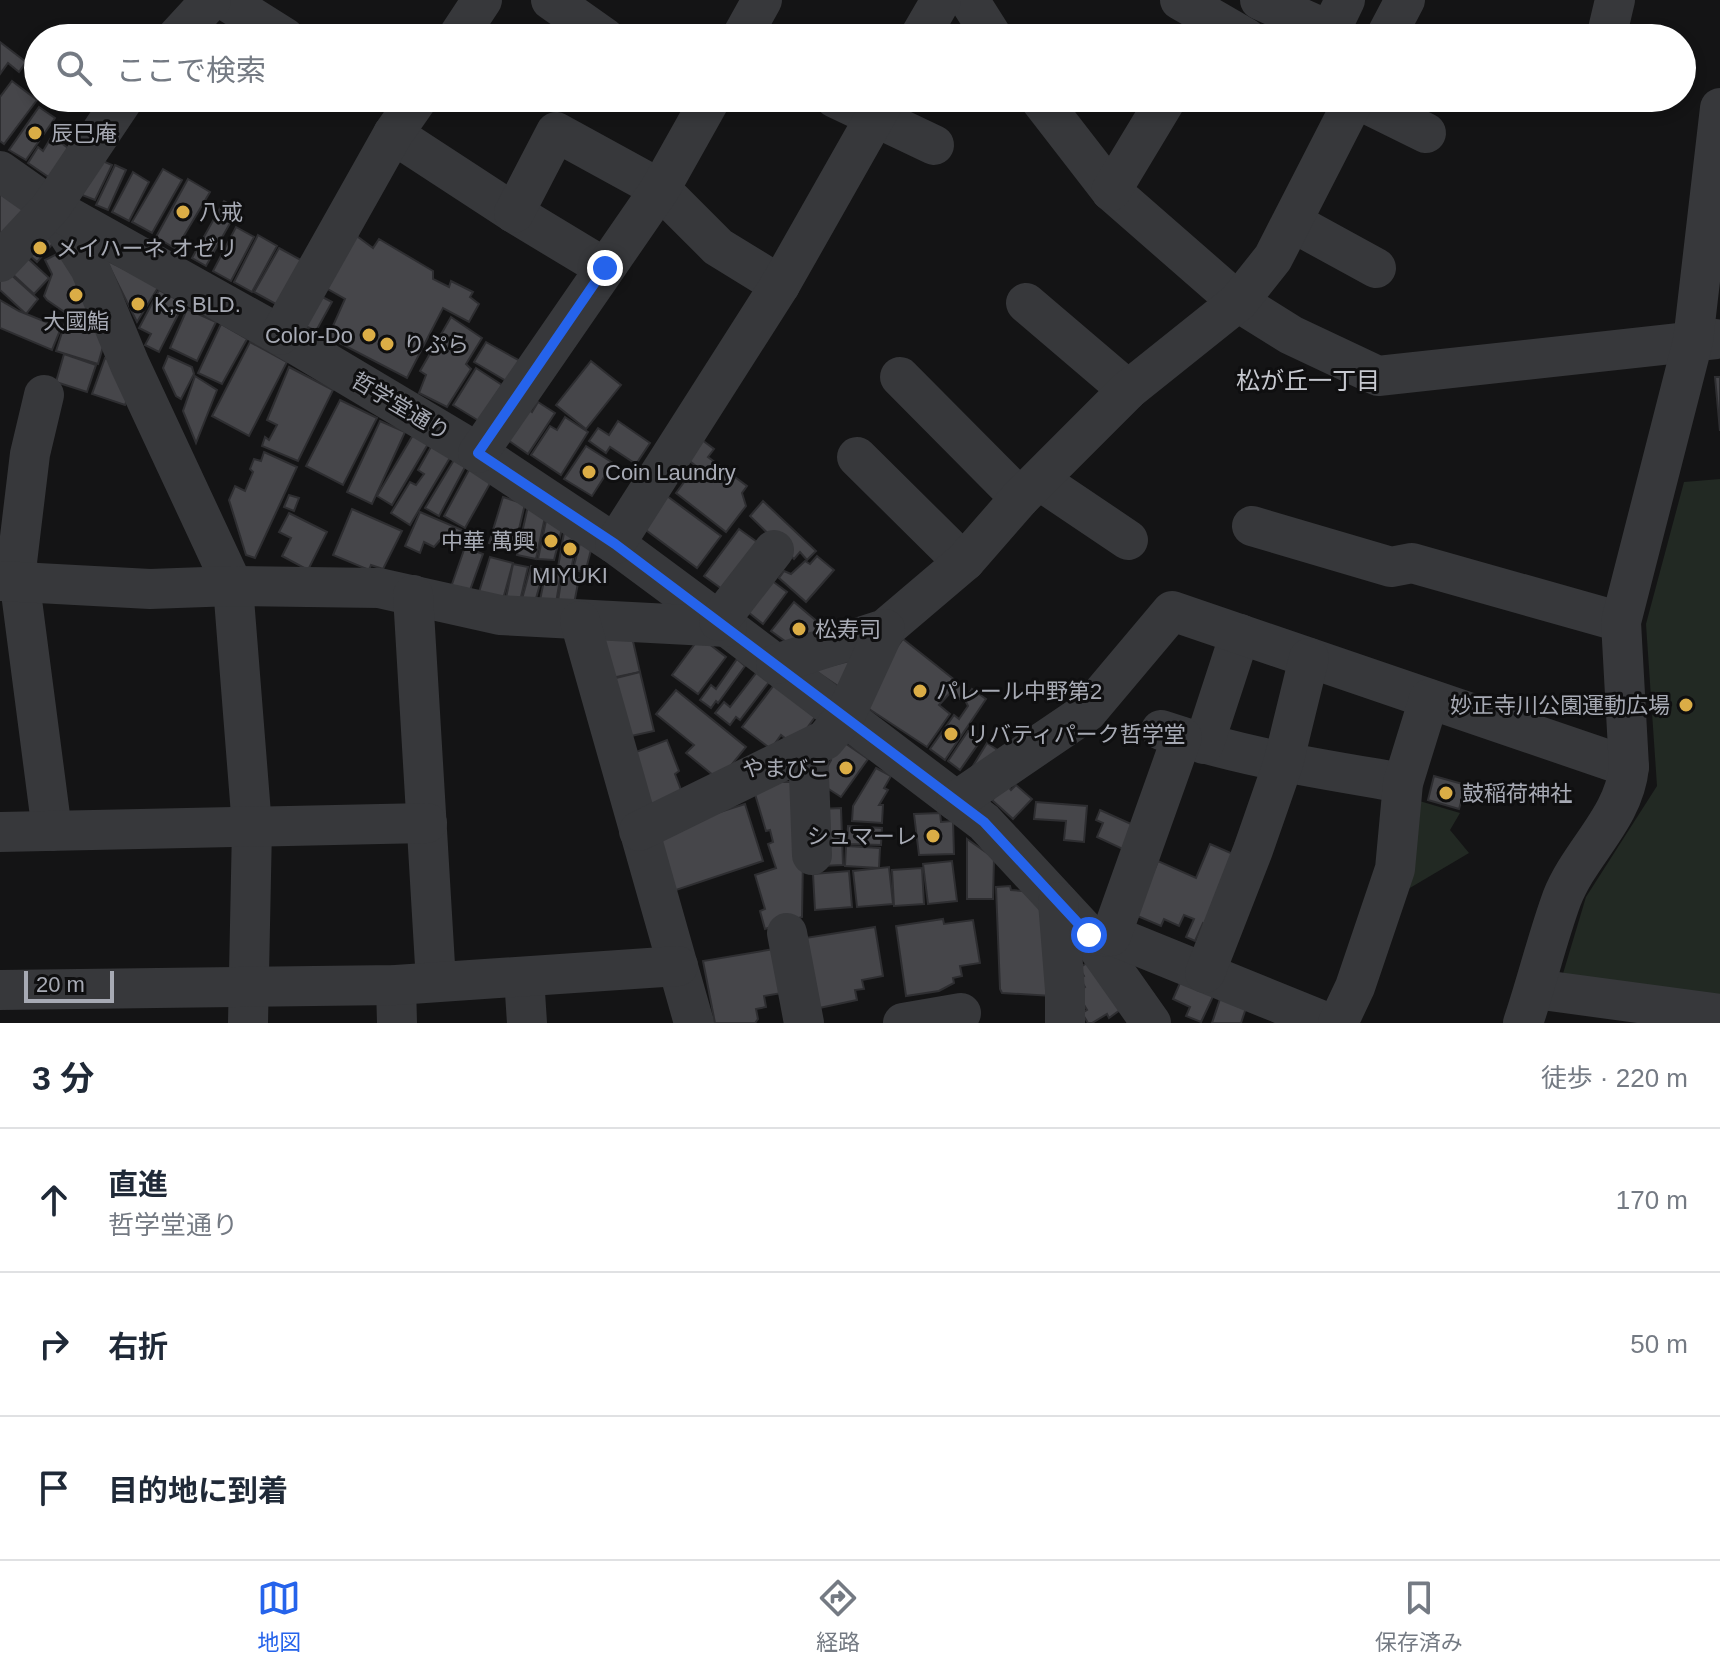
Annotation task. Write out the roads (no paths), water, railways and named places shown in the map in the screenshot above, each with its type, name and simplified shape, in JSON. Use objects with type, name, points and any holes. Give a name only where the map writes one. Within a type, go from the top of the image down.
[{"type":"street","points":[[466,24],[482,0]]},
{"type":"street","points":[[551,0],[585,24]]},
{"type":"street","points":[[749,24],[762,0]]},
{"type":"street","points":[[927,24],[941,0]]},
{"type":"street","points":[[969,0],[984,24]]},
{"type":"street","points":[[1180,0],[1211,24]]},
{"type":"street","points":[[1260,0],[1314,24]]},
{"type":"street","points":[[1333,24],[1345,0]]},
{"type":"street","points":[[1392,24],[1405,0]]},
{"type":"street","points":[[1609,24],[1615,0]]},
{"type":"street","points":[[188,24],[208,2],[255,24]]},
{"type":"street","points":[[1720,108],[1706,340],[1621,622],[1629,767],[1627,784],[1620,803],[1563,896],[1529,1006],[1720,1014]]},
{"type":"street","points":[[0,262],[51,207],[115,112]]},
{"type":"street","points":[[280,335],[398,112]]},
{"type":"street","points":[[400,112],[514,213],[605,268]]},
{"type":"street","points":[[478,453],[660,189],[703,112]]},
{"type":"street","points":[[615,544],[780,285],[878,112]]},
{"type":"street","points":[[886,112],[934,145]]},
{"type":"street","points":[[1050,112],[1111,191],[1238,302],[1291,335],[1378,376],[1706,340]]},
{"type":"street","points":[[1111,191],[1159,112]]},
{"type":"street","points":[[776,664],[885,629],[965,561],[1030,489],[1128,390],[1238,302],[1273,258],[1348,112]]},
{"type":"street","points":[[1383,112],[1426,133]]},
{"type":"street","points":[[514,213],[556,132],[660,189],[718,247],[780,285]]},
{"type":"street","name":"哲学堂通り","points":[[0,171],[51,207],[280,335],[478,453],[615,544],[984,822],[1058,902],[1100,936],[1151,1023]]},
{"type":"street","points":[[51,207],[90,268],[130,365],[233,586],[252,827],[249,1006]]},
{"type":"street","points":[[1292,222],[1376,268]]},
{"type":"street","points":[[1026,303],[1128,390]]},
{"type":"street","points":[[900,377],[1030,489],[1128,540]]},
{"type":"street","points":[[44,395],[15,451],[17,562],[9,581],[52,831]]},
{"type":"street","points":[[857,457],[965,561]]},
{"type":"street","points":[[1252,526],[1391,567],[1412,563],[1621,622]]},
{"type":"street","points":[[9,581],[150,589],[233,586],[379,588],[500,615],[580,621],[723,624],[774,550]]},
{"type":"street","points":[[413,595],[436,982]]},
{"type":"street","points":[[956,801],[1087,712],[1172,611],[1629,767]]},
{"type":"street","points":[[580,621],[694,1023]]},
{"type":"street","points":[[639,831],[825,740],[845,716],[885,629]]},
{"type":"street","points":[[1240,634],[1182,737],[1100,936],[1205,973],[1316,1020],[1355,987],[1395,869],[1403,783],[1429,699]]},
{"type":"street","points":[[1205,973],[1283,764],[1309,658]]},
{"type":"street","points":[[1182,737],[1283,764],[1403,783]]},
{"type":"street","points":[[808,749],[812,855]]},
{"type":"street","points":[[0,832],[427,823]]},
{"type":"street","points":[[1058,902],[1065,1023]]},
{"type":"street","points":[[787,933],[804,1023]]},
{"type":"street","points":[[0,990],[249,1006],[396,1004],[436,982],[678,966]]},
{"type":"street","points":[[524,977],[527,1023]]},
{"type":"street","points":[[903,1023],[961,1013]]},
{"type":"place","name":"辰巳庵","points":[[35,133]]},
{"type":"place","name":"八戒","points":[[183,212]]},
{"type":"place","name":"メイハーネ オゼリ","points":[[40,248]]},
{"type":"place","name":"大國鮨","points":[[76,295]]},
{"type":"place","name":"K,s BLD.","points":[[138,304]]},
{"type":"place","name":"Color-Do","points":[[369,335]]},
{"type":"place","name":"りぷら","points":[[387,344]]},
{"type":"place","name":"Coin Laundry","points":[[589,472]]},
{"type":"place","name":"中華 萬興","points":[[551,541]]},
{"type":"place","name":"MIYUKI","points":[[570,549]]},
{"type":"place","name":"松寿司","points":[[799,629]]},
{"type":"place","name":"パレール中野第2","points":[[920,691]]},
{"type":"place","name":"妙正寺川公園運動広場","points":[[1686,705]]},
{"type":"place","name":"リバティパーク哲学堂","points":[[951,734]]},
{"type":"place","name":"やまびこ","points":[[846,768]]},
{"type":"place","name":"鼓稲荷神社","points":[[1446,793]]},
{"type":"place","name":"シュマーレ","points":[[933,836]]},
{"type":"district","name":"松が丘一丁目","points":[[1308,381]]}]
